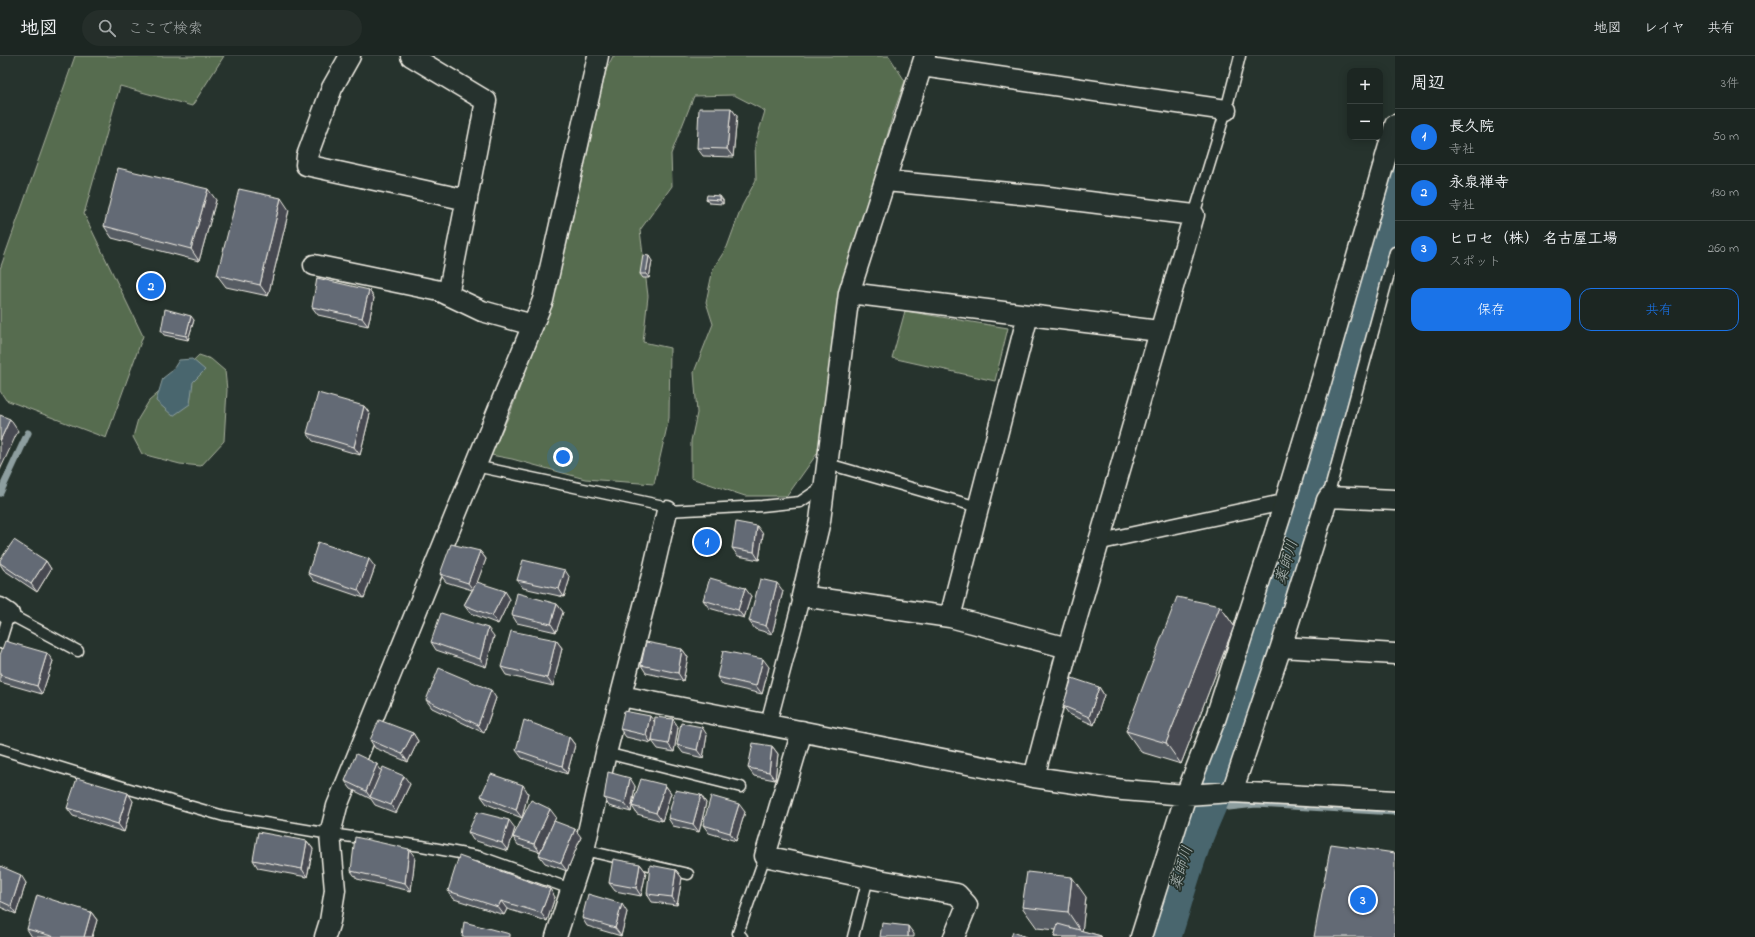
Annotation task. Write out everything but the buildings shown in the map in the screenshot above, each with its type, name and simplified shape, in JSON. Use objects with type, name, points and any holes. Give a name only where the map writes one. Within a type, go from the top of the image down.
[{"type":"street","points":[[350,56],[332,88],[307,156],[306,165],[466,200]]},
{"type":"street","points":[[411,56],[486,101],[448,295]]},
{"type":"street","points":[[326,937],[335,890],[330,834],[344,785],[543,300],[598,56]]},
{"type":"street","points":[[768,725],[802,596],[820,520],[849,293],[924,61],[1226,110]]},
{"type":"street","points":[[1141,937],[1186,795],[1216,717],[1285,502],[1394,131]]},
{"type":"street","points":[[886,181],[1041,196],[1194,215],[1068,648],[1034,777]]},
{"type":"street","points":[[314,265],[440,291],[482,311],[533,325]]},
{"type":"street","points":[[849,293],[1159,331]]},
{"type":"street","points":[[950,617],[1028,315]]},
{"type":"street","points":[[1232,792],[1281,647],[1328,498],[1395,500]]},
{"type":"street","points":[[1099,542],[1285,502]]},
{"type":"street","points":[[556,937],[584,850],[606,753],[667,511]]},
{"type":"street","points":[[802,596],[950,617],[1068,648]]},
{"type":"street","points":[[1281,647],[1395,654]]},
{"type":"street","points":[[621,696],[1034,777],[1123,790],[1186,795],[1232,792],[1395,801]]},
{"type":"street","points":[[802,731],[765,856],[868,878],[958,894],[968,905],[954,937]]},
{"type":"lane","points":[[1194,215],[1226,110],[1240,56]]},
{"type":"lane","points":[[1328,498],[1395,252]]},
{"type":"lane","points":[[828,464],[978,507]]},
{"type":"lane","points":[[475,466],[659,505],[667,511],[762,506],[800,502],[825,485]]},
{"type":"lane","points":[[0,643],[5,611],[78,651]]},
{"type":"lane","points":[[0,749],[224,816],[330,834],[422,846],[481,857],[571,889]]},
{"type":"lane","points":[[606,753],[740,787]]},
{"type":"lane","points":[[584,850],[688,874]]},
{"type":"lane","points":[[742,937],[738,933],[765,856]]},
{"type":"lane","points":[[853,937],[868,878]]},
{"type":"green space","points":[[75,56],[224,56],[192,106],[120,86],[84,214],[143,336],[106,438],[6,400],[0,391],[0,269]]},
{"type":"green space","points":[[613,56],[889,56],[905,81],[893,114],[863,226],[835,317],[821,448],[787,496],[745,496],[691,478],[691,441],[697,413],[694,372],[713,324],[706,302],[713,269],[727,247],[742,206],[756,180],[755,144],[765,111],[734,95],[694,96],[671,154],[672,186],[640,230],[648,296],[643,342],[670,348],[669,418],[654,484],[585,479],[512,459],[491,455],[511,411],[557,286],[606,70]]},
{"type":"green space","points":[[905,311],[1008,328],[995,381],[892,358]]},
{"type":"green space","points":[[199,355],[211,359],[225,371],[227,390],[224,441],[201,466],[180,464],[142,454],[133,437],[138,419],[149,401]]},
{"type":"water","points":[[192,359],[205,370],[193,382],[190,404],[173,416],[156,401],[163,378],[172,371],[179,360]]},
{"type":"waterway","name":"薬師川","points":[[1160,937],[1188,847],[1226,754],[1253,672],[1337,392],[1395,180]]},
{"type":"waterway","points":[[0,493],[28,433]]},
{"type":"waterway","points":[[1229,807],[1256,804],[1395,812]]},
{"type":"place","name":"永泉禅寺","points":[[151,286]]},
{"type":"place","name":"長久院","points":[[707,542]]},
{"type":"place","name":"ヒロセ（株） 名古屋工場","points":[[1363,900]]}]
